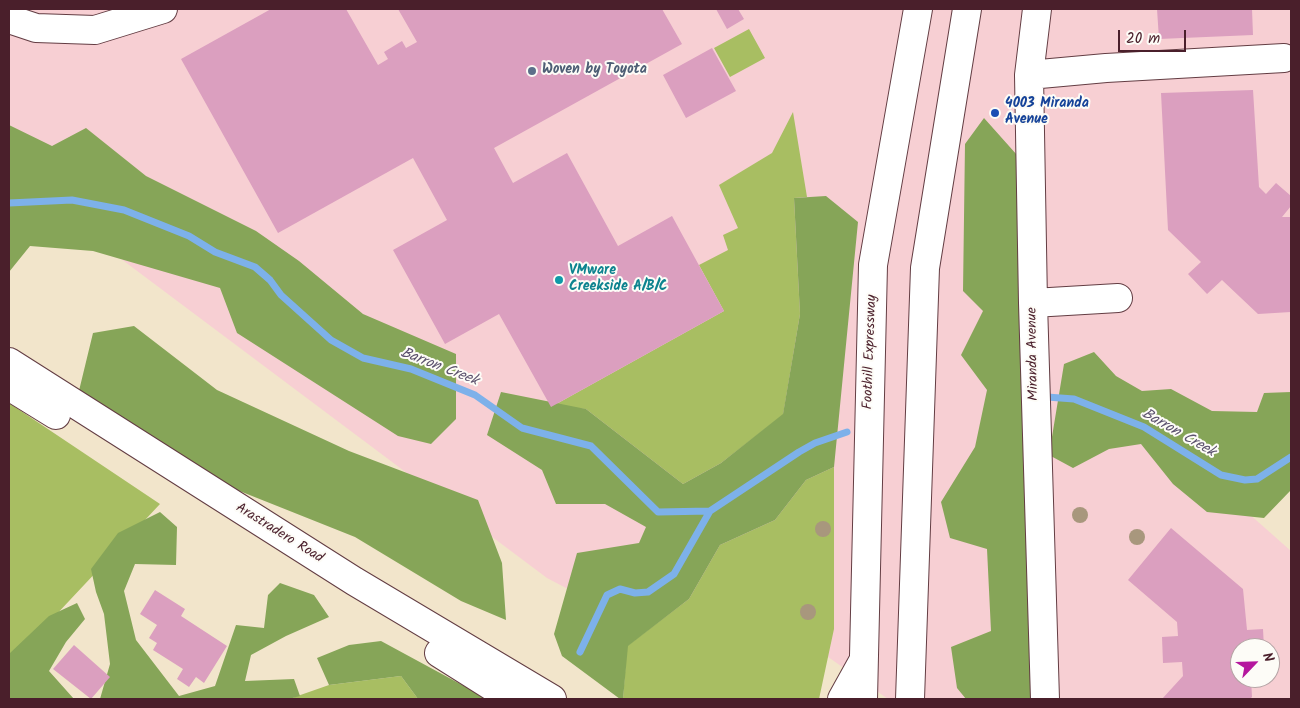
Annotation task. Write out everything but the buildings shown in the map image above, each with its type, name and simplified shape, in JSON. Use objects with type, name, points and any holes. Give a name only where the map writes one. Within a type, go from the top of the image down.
[{"type":"main road","points":[[9,19],[36,28],[95,30],[163,9]]},
{"type":"main road","name":"Foothill Expressway","points":[[863,699],[873,265],[918,9]]},
{"type":"main road","points":[[910,699],[925,268],[966,9]]},
{"type":"main road","name":"Miranda Avenue","points":[[1037,9],[1029,75],[1033,303],[1045,699]]},
{"type":"main road","points":[[1029,75],[1284,58]]},
{"type":"main road","points":[[1033,303],[1118,298]]},
{"type":"main road","name":"Arastradero Road","points":[[9,362],[354,581],[552,699]]},
{"type":"main road","name":"Arastradero Road","points":[[9,386],[512,699]]},
{"type":"main road","points":[[842,699],[864,660]]},
{"type":"shaded area","points":[[9,9],[1291,9],[1291,423],[1195,466],[1291,551],[1291,699],[888,699],[744,598],[661,638],[547,578],[9,175]]},
{"type":"green space","points":[[749,29],[765,58],[730,77],[714,48]]},
{"type":"green space","points":[[793,112],[807,197],[794,198],[800,314],[783,415],[721,463],[683,484],[586,409],[551,407],[724,311],[699,265],[728,250],[723,235],[738,228],[719,185],[772,153]]},
{"type":"green space","points":[[984,118],[1017,155],[1034,699],[966,699],[957,688],[951,647],[991,631],[987,549],[950,538],[941,502],[975,447],[987,390],[961,355],[983,311],[963,291],[965,144]]},
{"type":"green space","points":[[9,125],[52,146],[86,128],[146,176],[256,231],[299,261],[363,314],[456,354],[456,419],[431,444],[398,436],[237,333],[220,288],[93,251],[30,246],[9,272]]},
{"type":"green space","points":[[826,196],[858,222],[834,467],[806,480],[775,520],[720,545],[689,599],[628,646],[623,699],[620,699],[562,656],[554,634],[577,553],[639,543],[646,527],[605,504],[556,504],[542,470],[487,435],[501,392],[586,409],[683,484],[721,463],[783,414],[800,314],[794,198]]},
{"type":"green space","points":[[134,326],[217,390],[349,451],[478,500],[502,563],[506,620],[461,601],[355,537],[227,486],[77,399],[93,333]]},
{"type":"green space","points":[[1094,352],[1116,376],[1142,391],[1171,389],[1212,411],[1257,412],[1264,393],[1291,392],[1291,490],[1264,518],[1207,512],[1173,484],[1141,444],[1109,449],[1073,468],[1049,455],[1064,364]]},
{"type":"green space","points":[[9,403],[160,504],[9,665]]},
{"type":"green space","points":[[834,467],[834,629],[819,699],[623,699],[627,646],[689,599],[720,545],[775,520],[806,480]]},
{"type":"green space","points":[[160,512],[177,527],[176,565],[135,564],[124,591],[136,640],[179,696],[215,686],[236,625],[264,628],[268,595],[280,583],[314,595],[329,617],[286,636],[251,655],[245,681],[294,679],[300,696],[289,699],[100,699],[110,664],[104,614],[96,592],[91,569],[118,533]]},
{"type":"green space","points":[[77,603],[85,619],[66,642],[49,671],[74,699],[9,699],[9,654],[49,616]]},
{"type":"green space","points":[[381,641],[488,699],[418,699],[401,676],[329,685],[317,658],[349,645]]},
{"type":"green space","points":[[401,676],[418,699],[289,699],[329,685]]},
{"type":"waterway","name":"Barron Creek","points":[[9,203],[72,200],[124,210],[189,236],[215,252],[255,267],[270,280],[281,295],[331,340],[363,358],[411,369],[475,395],[522,428],[591,446],[658,512],[710,511],[799,452],[815,443],[847,432]]},
{"type":"waterway","name":"Barron Creek","points":[[1047,397],[1074,399],[1144,427],[1221,475],[1245,480],[1257,479],[1291,457]]},
{"type":"waterway","points":[[580,652],[607,595],[620,589],[635,593],[648,592],[674,574],[710,511]]},
{"type":"place","name":"Woven by Toyota","points":[[532,71]]},
{"type":"place","name":"4003 Miranda Avenue","points":[[995,113]]},
{"type":"place","name":"VMware Creekside A/B/C","points":[[559,280]]}]
